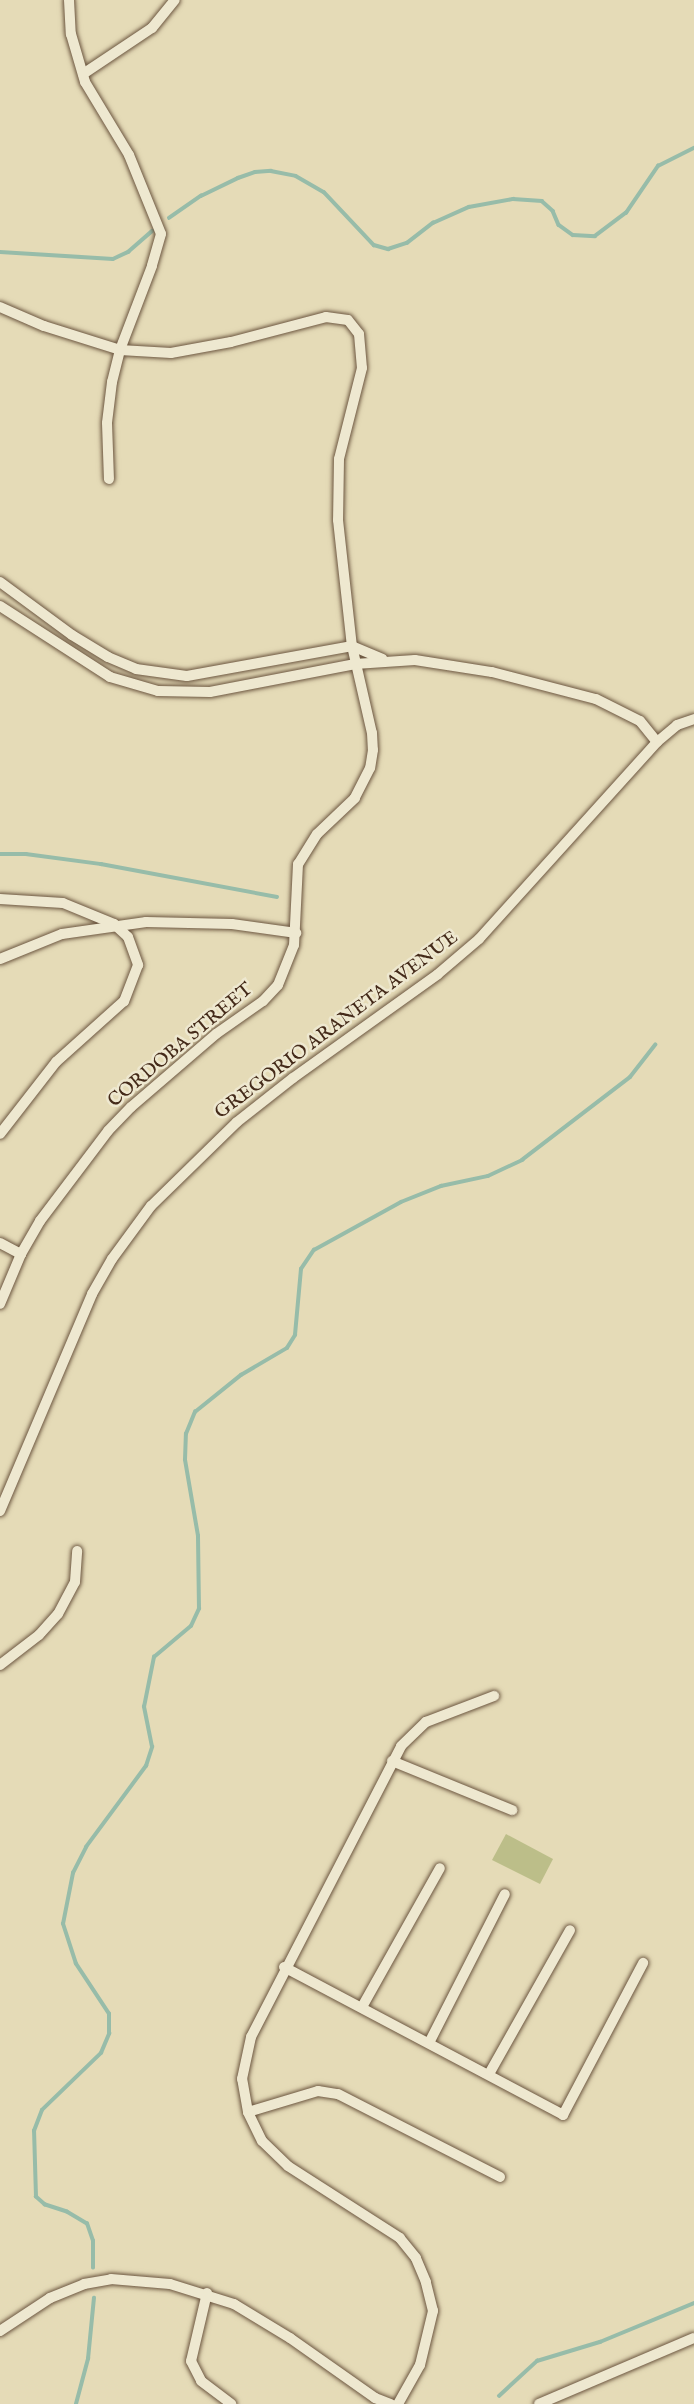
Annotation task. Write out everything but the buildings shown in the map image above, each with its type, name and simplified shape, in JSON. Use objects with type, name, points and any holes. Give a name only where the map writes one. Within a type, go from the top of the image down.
[{"type":"street","points":[[69,0],[71,34],[83,74],[129,155],[161,234],[152,266],[120,350],[107,423],[109,479]]},
{"type":"street","points":[[83,74],[152,28],[175,0]]},
{"type":"street","points":[[0,307],[44,326],[120,350]]},
{"type":"street","name":"CORDOBA STREET","points":[[0,1304],[21,1254],[55,1199],[108,1131],[131,1107],[216,1034],[263,1001],[278,985],[296,933],[295,886],[303,852],[317,834],[355,798],[370,768],[372,733],[352,646],[336,490],[339,459],[362,368],[359,334],[348,320],[326,317],[231,342],[171,353],[120,350]]},
{"type":"street","points":[[0,582],[108,657],[136,669],[187,676],[352,646],[385,660]]},
{"type":"street","points":[[0,606],[110,677],[159,691],[209,692],[385,660],[452,664],[596,699],[640,720],[657,742]]},
{"type":"street","name":"GREGORIO ARANETA AVENUE","points":[[0,1511],[92,1294],[112,1259],[151,1206],[197,1158],[237,1122],[293,1078],[438,974],[479,939],[657,742],[677,724],[694,719]]},
{"type":"street","points":[[0,899],[63,903],[114,924],[128,937],[138,965],[127,995],[56,1062],[0,1134]]},
{"type":"street","points":[[0,959],[62,934],[114,924],[232,924],[296,933]]},
{"type":"street","points":[[0,1243],[21,1254]]},
{"type":"street","points":[[0,1665],[39,1635],[58,1614],[75,1582],[77,1551]]},
{"type":"street","points":[[398,2404],[420,2365],[433,2311],[426,2282],[416,2258],[400,2238],[289,2166],[262,2141],[248,2112],[242,2079],[251,2037],[284,1967],[392,1761],[413,1730],[426,1722],[494,1696]]},
{"type":"street","points":[[392,1761],[512,1811]]},
{"type":"street","points":[[362,2007],[440,1868]]},
{"type":"street","points":[[429,2043],[505,1894]]},
{"type":"street","points":[[489,2074],[570,1930]]},
{"type":"street","points":[[284,1967],[563,2115],[643,1963]]},
{"type":"street","points":[[248,2112],[318,2091],[338,2094],[500,2177]]},
{"type":"street","points":[[0,2331],[63,2291],[111,2278],[170,2284],[207,2293],[246,2311],[290,2338],[375,2398],[391,2404]]},
{"type":"street","points":[[207,2293],[191,2361],[201,2381],[231,2404]]},
{"type":"street","points":[[539,2404],[694,2337]]},
{"type":"green space","points":[[506,1834],[553,1859],[540,1884],[492,1860]]},
{"type":"waterway","points":[[169,218],[201,196],[238,178],[255,172],[271,171],[296,176],[324,192],[374,245],[388,249],[407,243],[433,223],[469,207],[513,199],[542,201],[553,211],[559,225],[573,235],[595,236],[626,213],[658,166],[694,148]]},
{"type":"waterway","points":[[0,252],[113,259],[128,252],[152,231]]},
{"type":"waterway","points":[[0,854],[26,854],[101,864],[277,897]]},
{"type":"waterway","points":[[93,2268],[93,2241],[87,2224],[67,2212],[45,2205],[36,2197],[34,2131],[42,2110],[101,2053],[109,2034],[109,2014],[76,1964],[63,1924],[73,1873],[86,1847],[146,1766],[152,1747],[144,1707],[154,1657],[191,1626],[199,1609],[198,1536],[185,1460],[186,1434],[195,1412],[241,1375],[287,1348],[295,1335],[301,1269],[314,1250],[401,1202],[441,1186],[488,1176],[522,1160],[630,1077],[655,1045]]},
{"type":"waterway","points":[[76,2404],[88,2359],[94,2298]]},
{"type":"waterway","points":[[499,2396],[537,2361],[600,2342],[694,2303]]}]
